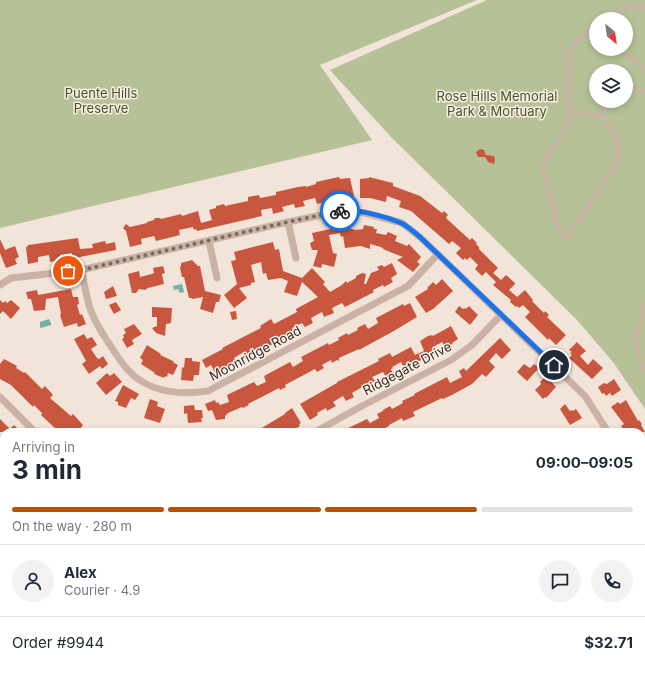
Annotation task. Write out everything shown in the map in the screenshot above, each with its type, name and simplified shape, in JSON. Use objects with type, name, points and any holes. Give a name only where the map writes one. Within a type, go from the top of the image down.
[{"type":"street","points":[[0,285],[12,278],[82,270],[346,210],[365,213],[402,223],[421,238],[585,396],[605,428]]},
{"type":"street","points":[[288,222],[296,258]]},
{"type":"street","points":[[209,241],[217,278]]},
{"type":"street","name":"Moonridge Road","points":[[82,270],[91,311],[99,328],[129,371],[140,380],[160,390],[178,394],[208,391],[408,286],[438,254]]},
{"type":"street","name":"Ridgegate Drive","points":[[323,428],[451,360],[472,344],[501,315]]},
{"type":"street","points":[[0,397],[31,428]]},
{"type":"lane","points":[[612,12],[633,7],[645,8]]},
{"type":"lane","points":[[570,111],[601,117],[614,133],[619,152],[616,165],[569,235],[565,238],[560,233],[543,171],[546,158],[564,132],[570,111],[567,64],[569,54],[575,44],[589,30]]},
{"type":"lane","points":[[628,56],[645,67]]},
{"type":"lane","points":[[633,88],[645,91]]},
{"type":"lane","points":[[601,117],[602,108]]},
{"type":"lane","points":[[645,305],[635,341],[645,370]]},
{"type":"green space","name":"Puente Hills Preserve","points":[[0,0],[477,0],[320,65],[372,140],[0,228]]},
{"type":"green space","name":"Rose Hills Memorial Park & Mortuary","points":[[487,0],[645,0],[645,409],[613,362],[577,320],[391,137],[330,70]]},
{"type":"water","points":[[182,284],[184,292],[180,293],[178,289],[174,290],[173,286]]},
{"type":"water","points":[[49,319],[51,325],[40,327],[40,322]]},
{"type":"building","points":[[480,149],[484,150],[486,155],[494,156],[494,164],[488,162],[485,157],[478,157],[476,152]]},
{"type":"building","points":[[339,177],[340,179],[350,178],[354,196],[317,204],[315,198],[303,201],[305,206],[295,208],[294,204],[282,207],[284,211],[273,214],[272,208],[261,210],[262,216],[197,231],[196,229],[194,230],[193,227],[179,230],[180,235],[156,241],[154,236],[141,239],[142,244],[130,247],[126,231],[123,228],[126,224],[130,227],[147,223],[155,218],[161,219],[181,214],[182,216],[198,211],[201,223],[212,220],[209,210],[216,208],[216,206],[224,204],[225,206],[248,201],[248,197],[259,195],[260,198],[276,195],[276,192],[298,187],[306,187],[316,184],[316,182]]},
{"type":"building","points":[[369,177],[393,183],[393,186],[420,196],[442,213],[444,211],[448,215],[446,217],[447,219],[470,240],[472,238],[477,243],[476,244],[479,249],[498,268],[493,273],[501,280],[506,275],[515,283],[509,290],[517,297],[525,290],[533,300],[532,301],[544,313],[545,311],[549,315],[547,317],[566,335],[556,345],[549,338],[548,340],[525,317],[530,312],[523,305],[519,308],[510,302],[511,300],[493,285],[496,282],[486,272],[482,276],[475,269],[478,265],[470,257],[467,260],[465,258],[463,260],[456,253],[461,248],[452,241],[449,244],[411,211],[399,207],[401,201],[387,196],[386,202],[370,198],[360,198],[360,179]]},
{"type":"building","points":[[348,225],[348,228],[356,230],[363,229],[364,225],[374,227],[374,229],[377,229],[376,233],[386,235],[388,232],[397,236],[395,241],[407,246],[409,244],[421,257],[417,262],[420,264],[413,272],[397,260],[403,257],[381,247],[370,244],[370,249],[361,246],[345,248],[343,236],[341,237],[340,233],[329,235],[333,253],[337,254],[334,267],[322,264],[321,268],[313,266],[318,250],[312,250],[310,243],[314,241],[312,233]]},
{"type":"building","points":[[78,238],[80,249],[93,248],[92,244],[105,241],[106,244],[115,242],[116,250],[75,258],[75,255],[72,256],[72,253],[60,255],[61,260],[50,262],[49,255],[38,257],[38,262],[28,264],[26,247],[28,245]]},
{"type":"building","points":[[0,239],[5,250],[15,246],[19,257],[15,259],[17,264],[6,268],[0,253]]},
{"type":"building","points":[[273,242],[275,250],[279,249],[283,271],[302,278],[312,268],[325,282],[323,284],[330,292],[346,281],[347,283],[362,273],[366,274],[364,284],[366,284],[371,273],[379,270],[377,267],[382,265],[384,267],[392,263],[397,274],[391,278],[393,282],[384,287],[383,285],[373,290],[374,292],[345,307],[342,303],[332,308],[334,313],[324,317],[322,312],[311,318],[313,323],[305,327],[302,323],[292,328],[294,333],[285,337],[284,335],[274,341],[275,343],[247,357],[244,352],[234,358],[236,363],[215,373],[211,365],[206,368],[202,360],[261,328],[260,326],[271,319],[274,324],[297,312],[296,309],[318,297],[302,282],[297,296],[284,292],[288,281],[281,278],[268,280],[266,273],[263,274],[261,262],[251,265],[255,282],[251,283],[251,285],[239,288],[247,298],[234,308],[224,295],[237,284],[231,261],[236,260],[234,252]]},
{"type":"building","points":[[192,260],[200,266],[205,291],[221,295],[219,302],[216,302],[213,313],[200,309],[203,297],[192,299],[189,298],[184,277],[182,277],[180,268],[181,263]]},
{"type":"building","points":[[163,266],[165,273],[162,274],[164,284],[145,290],[139,289],[136,293],[132,293],[128,274],[139,271],[140,277],[154,273],[153,268]]},
{"type":"building","points":[[442,279],[453,291],[433,309],[426,313],[415,297],[428,289],[427,288],[433,282],[436,285]]},
{"type":"building","points":[[113,286],[117,296],[106,299],[104,292]]},
{"type":"building","points":[[71,289],[73,297],[78,297],[79,304],[77,305],[80,315],[82,314],[86,324],[78,327],[77,323],[64,327],[60,315],[58,297],[46,299],[45,310],[34,311],[31,299],[28,299],[26,292],[37,290],[38,295]]},
{"type":"building","points":[[0,300],[3,303],[5,301],[7,303],[11,300],[20,308],[11,319],[3,311],[0,314]]},
{"type":"building","points":[[116,302],[121,310],[114,314],[109,305]]},
{"type":"building","points":[[410,303],[417,317],[359,350],[339,358],[339,361],[337,360],[332,363],[331,360],[322,365],[324,368],[317,372],[315,369],[285,385],[286,387],[280,390],[279,388],[243,408],[242,407],[228,413],[225,416],[225,419],[216,420],[212,410],[208,411],[205,404],[215,400],[216,403],[218,402],[220,405],[229,402],[227,395],[254,382],[257,386],[266,382],[264,376],[290,362],[293,367],[303,361],[301,357],[328,343],[329,345],[339,340],[338,338],[347,333],[348,335],[358,330],[357,328],[365,324],[368,329],[378,323],[376,318],[403,304],[404,306]]},
{"type":"building","points":[[459,306],[466,309],[469,306],[478,315],[470,325],[455,312]]},
{"type":"building","points":[[152,307],[172,308],[171,323],[166,324],[165,336],[156,333],[152,328],[157,326],[157,317],[152,317]]},
{"type":"building","points":[[236,311],[237,319],[232,320],[230,312]]},
{"type":"building","points":[[134,324],[142,334],[132,340],[134,344],[127,348],[122,339],[124,338],[123,335],[126,333],[124,329]]},
{"type":"building","points":[[451,326],[458,339],[452,343],[453,344],[445,347],[442,342],[433,347],[435,353],[406,368],[404,368],[401,362],[392,367],[393,368],[391,369],[393,374],[386,377],[383,372],[372,377],[375,381],[372,383],[373,384],[365,388],[364,386],[352,393],[354,397],[346,401],[343,396],[333,402],[336,406],[327,411],[326,408],[317,413],[318,415],[310,420],[300,404],[337,382],[379,361],[378,359],[390,353],[392,357],[411,347],[415,355],[424,351],[420,341]]},
{"type":"building","points":[[84,334],[87,339],[92,337],[97,345],[91,349],[97,358],[99,359],[103,356],[108,364],[102,369],[100,366],[89,374],[82,364],[86,361],[74,339]]},
{"type":"building","points":[[500,338],[511,350],[502,359],[496,353],[489,361],[495,367],[486,377],[482,374],[472,384],[452,395],[443,399],[442,398],[413,412],[415,416],[403,421],[402,418],[385,428],[348,428],[367,419],[370,423],[379,418],[377,414],[390,406],[392,409],[403,403],[402,401],[415,395],[414,394],[447,377],[450,383],[462,377],[459,371],[464,368],[466,371]]},
{"type":"building","points":[[577,342],[586,351],[580,356],[588,365],[593,359],[603,368],[592,379],[569,358],[572,355],[570,353],[572,352],[569,350]]},
{"type":"building","points":[[147,345],[161,354],[160,355],[178,365],[173,375],[168,373],[167,377],[165,376],[164,378],[154,374],[155,373],[141,364],[143,360],[140,358]]},
{"type":"building","points":[[185,358],[192,358],[192,361],[200,362],[199,375],[194,375],[193,381],[181,380],[182,367],[184,368]]},
{"type":"building","points":[[4,359],[17,366],[16,368],[24,373],[25,372],[42,389],[45,386],[53,395],[50,398],[71,416],[73,414],[83,425],[81,428],[55,428],[41,415],[42,413],[34,405],[33,407],[11,385],[0,379],[0,364]]},
{"type":"building","points":[[524,364],[530,368],[534,364],[539,368],[527,381],[517,372]]},
{"type":"building","points":[[107,373],[110,376],[114,373],[122,382],[106,395],[96,383]]},
{"type":"building","points":[[546,376],[556,387],[546,398],[545,397],[543,399],[535,390]]},
{"type":"building","points":[[614,379],[621,390],[612,396],[610,393],[606,396],[604,393],[602,394],[598,387],[604,383],[607,384]]},
{"type":"building","points":[[123,385],[139,394],[135,400],[131,398],[126,408],[118,405],[118,402],[115,401]]},
{"type":"building","points":[[150,399],[158,402],[157,406],[165,409],[160,423],[144,418]]},
{"type":"building","points":[[626,400],[638,421],[639,420],[642,424],[643,428],[622,428],[621,426],[624,424],[611,407],[618,402],[620,404]]},
{"type":"building","points":[[565,404],[570,411],[576,409],[582,418],[570,425],[560,409]]},
{"type":"building","points":[[194,405],[195,410],[202,410],[202,422],[188,423],[187,413],[184,414],[184,406]]},
{"type":"building","points":[[292,408],[301,423],[299,424],[300,426],[297,428],[262,428],[285,414]]},
{"type":"building","points":[[0,419],[9,428],[0,428]]},
{"type":"way so far","points":[[68,271],[82,270],[340,211]]},
{"type":"route","points":[[340,211],[346,210],[365,213],[402,223],[421,238],[554,365]]}]
